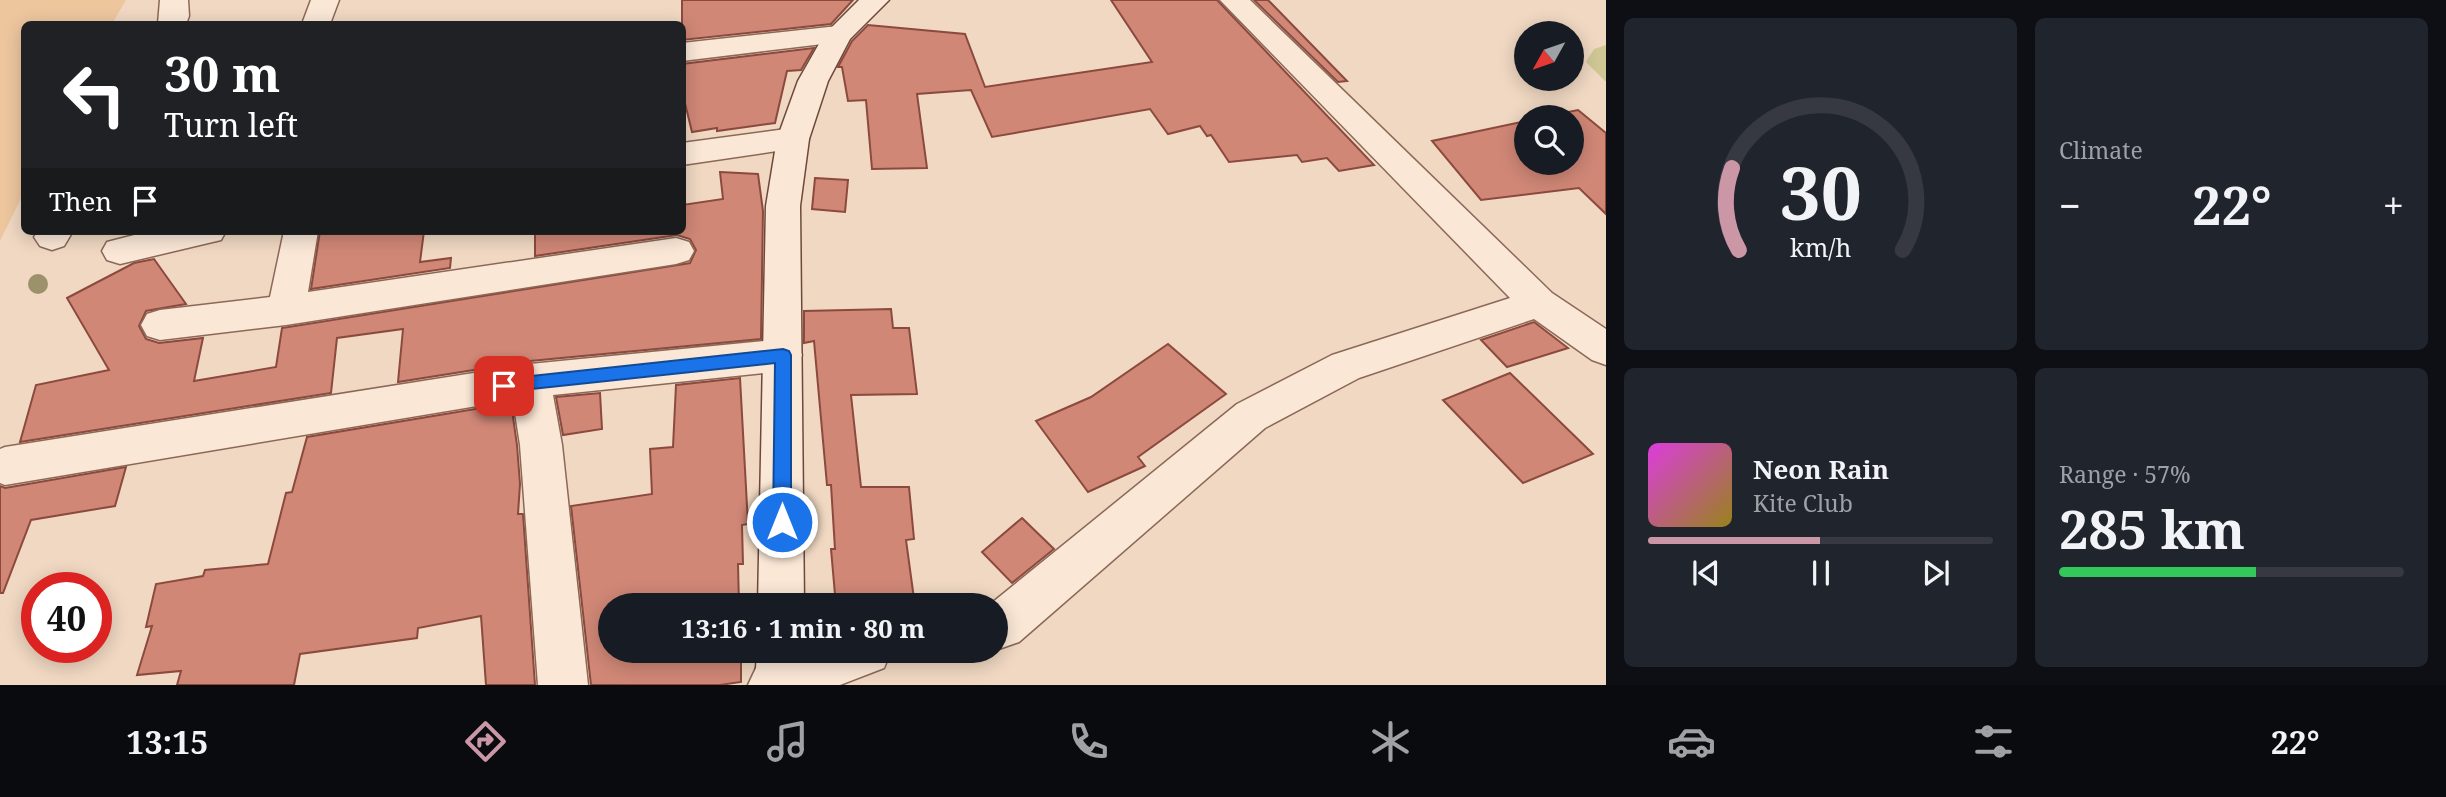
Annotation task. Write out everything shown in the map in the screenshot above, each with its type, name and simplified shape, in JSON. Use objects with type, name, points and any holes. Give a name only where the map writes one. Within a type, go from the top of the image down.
[{"type":"street","points":[[174,0],[174,21]]},
{"type":"street","points":[[318,21],[325,0]]},
{"type":"street","points":[[781,593],[783,206],[793,139],[813,81],[838,35],[875,0]]},
{"type":"street","points":[[1234,0],[1539,303],[1606,349]]},
{"type":"street","points":[[686,51],[838,35]]},
{"type":"street","points":[[686,153],[793,139]]},
{"type":"street","points":[[120,251],[191,235]]},
{"type":"street","points":[[286,310],[301,235]]},
{"type":"street","points":[[160,325],[286,310],[676,251]]},
{"type":"street","points":[[1008,620],[1251,416],[1346,366],[1539,303]]},
{"type":"street","points":[[5,466],[530,381],[783,355]]},
{"type":"street","points":[[530,381],[541,445],[563,685]]},
{"type":"street","points":[[778,676],[824,663]]},
{"type":"shaded area","points":[[1606,45],[1606,82],[1586,62],[1594,49]]},
{"type":"sand","points":[[0,0],[126,0],[114,21],[21,21],[21,198],[0,241]]},
{"type":"building","points":[[682,0],[853,0],[831,24],[686,40],[686,21],[682,21]]},
{"type":"building","points":[[1111,0],[1217,0],[1374,165],[1339,171],[1327,158],[1302,162],[1297,155],[1229,162],[1211,135],[1207,136],[1200,126],[1168,134],[1150,109],[992,137],[971,90],[917,94],[927,168],[872,169],[866,100],[848,101],[842,67],[838,67],[852,41],[868,25],[965,34],[985,87],[1152,62]]},
{"type":"building","points":[[1254,0],[1268,0],[1347,81],[1338,82]]},
{"type":"building","points":[[814,48],[801,70],[787,71],[775,123],[717,131],[717,128],[692,132],[686,107],[686,64]]},
{"type":"building","points":[[1584,115],[1606,133],[1606,214],[1579,188],[1481,200],[1432,141],[1514,124],[1514,175],[1584,175]]},
{"type":"building","points":[[720,172],[758,174],[763,211],[761,339],[530,361],[398,382],[403,329],[337,338],[331,393],[20,442],[36,385],[109,370],[67,298],[134,263],[154,259],[186,304],[146,311],[139,326],[146,339],[159,343],[203,338],[194,381],[276,367],[282,328],[690,263],[696,250],[690,239],[677,235],[686,235],[686,204],[723,199]]},
{"type":"building","points":[[815,178],[848,180],[845,212],[812,209]]},
{"type":"building","points":[[319,235],[423,235],[420,262],[451,258],[450,268],[311,289]]},
{"type":"building","points":[[535,235],[677,235],[535,256]]},
{"type":"building","points":[[891,309],[893,328],[909,328],[917,394],[851,395],[861,487],[909,487],[914,539],[906,540],[913,593],[835,593],[831,549],[835,549],[831,485],[827,485],[814,341],[804,343],[804,311]]},
{"type":"building","points":[[1534,322],[1568,348],[1507,367],[1481,340]]},
{"type":"building","points":[[1168,344],[1226,394],[1138,457],[1145,466],[1088,492],[1036,421],[1091,397]]},
{"type":"building","points":[[1510,373],[1593,454],[1523,483],[1443,400]]},
{"type":"building","points":[[740,378],[748,524],[742,525],[743,564],[738,564],[739,593],[598,593],[598,663],[741,663],[741,682],[720,685],[591,685],[571,506],[652,494],[650,449],[673,447],[676,385]]},
{"type":"building","points":[[600,393],[602,429],[563,435],[556,397]]},
{"type":"building","points":[[511,403],[520,484],[518,514],[523,514],[535,685],[486,685],[481,616],[418,628],[417,638],[300,654],[294,685],[177,685],[181,671],[137,675],[152,626],[146,627],[156,584],[203,576],[205,570],[268,564],[286,493],[292,492],[307,437]]},
{"type":"building","points":[[126,467],[115,506],[31,520],[3,593],[0,593],[0,486],[5,488]]},
{"type":"building","points":[[1022,518],[1054,549],[1012,583],[982,552]]},
{"type":"route","points":[[504,386],[783,355],[782,522]]}]
